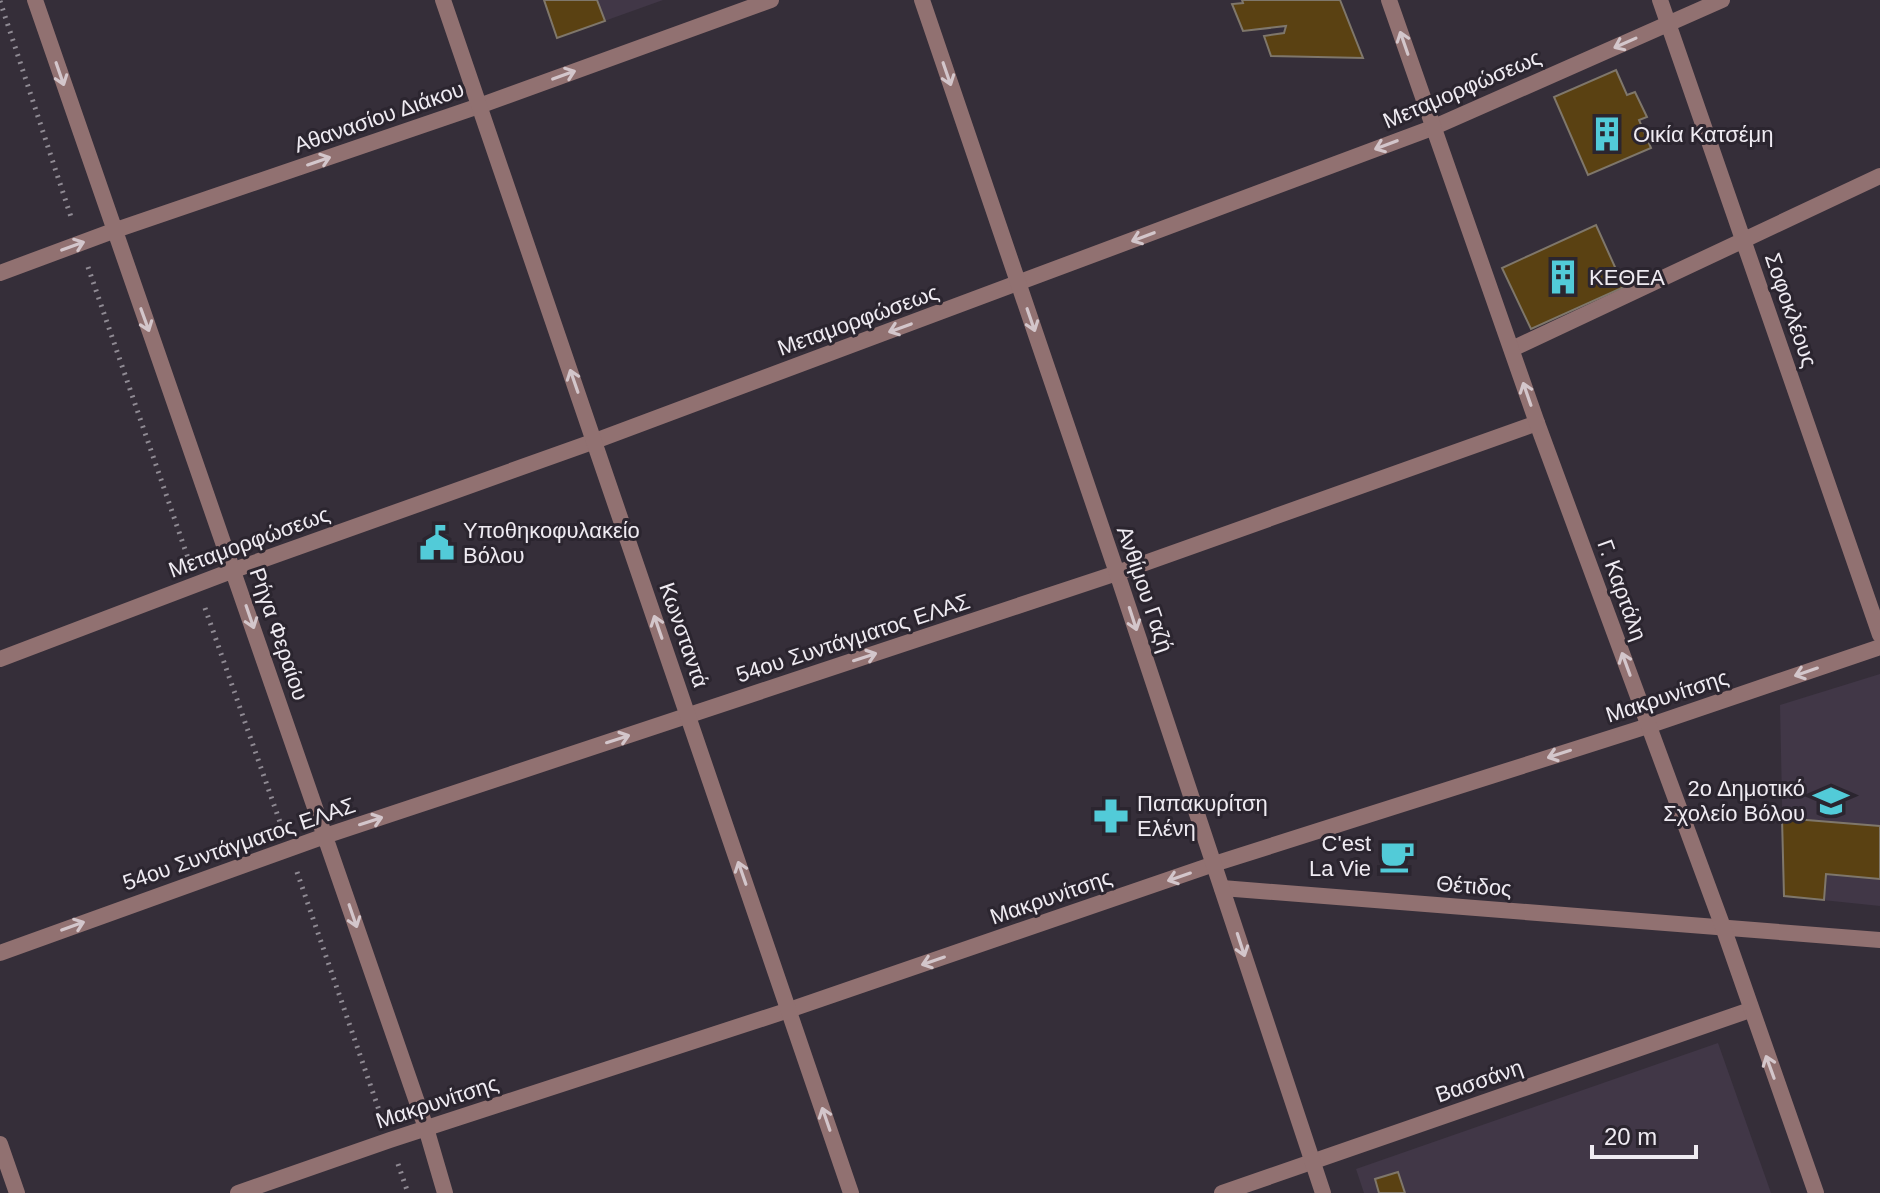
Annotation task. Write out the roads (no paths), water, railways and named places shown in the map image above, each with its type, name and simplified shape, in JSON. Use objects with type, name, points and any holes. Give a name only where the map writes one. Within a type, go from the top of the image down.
[{"type":"street","name":"Ρήγα Φεραίου","points":[[35,0],[426,1128],[445,1193]]},
{"type":"street","name":"Κωνσταντά","points":[[443,0],[851,1193]]},
{"type":"street","name":"Αθανασίου Διάκου","points":[[0,273],[113,231],[479,106],[771,0]]},
{"type":"street","name":"Ανθίμου Γαζή","points":[[922,0],[1323,1193]]},
{"type":"street","name":"Γ. Καρτάλη","points":[[1389,0],[1537,423],[1723,927],[1816,1193]]},
{"type":"street","name":"Σοφοκλέους","points":[[1660,0],[1880,635]]},
{"type":"street","name":"Μεταμορφώσεως","points":[[0,659],[234,570],[595,441],[1432,128],[1722,0]]},
{"type":"street","points":[[1512,349],[1880,176]]},
{"type":"street","name":"54ου Συντάγματος ΕΛΑΣ","points":[[0,953],[325,836],[1117,573],[1537,423]]},
{"type":"street","name":"Μακρυνίτσης","points":[[238,1193],[426,1128],[789,1010],[1214,864],[1648,726],[1880,647]]},
{"type":"street","name":"Θέτιδος","points":[[1222,888],[1723,927]]},
{"type":"street","points":[[1723,927],[1880,940]]},
{"type":"street","name":"Βασσάνη","points":[[1222,1193],[1750,1010]]},
{"type":"street","points":[[0,1144],[17,1193]]},
{"type":"place","name":"Οικία Κατσέμη","points":[[1607,134]]},
{"type":"place","name":"ΚΕΘΕΑ","points":[[1563,277]]},
{"type":"place","name":"Υποθηκοφυλακείο Βόλου","points":[[437,543]]},
{"type":"place","name":"2ο Δημοτικό Σχολείο Βόλου","points":[[1831,801]]},
{"type":"place","name":"Παπακυρίτση Ελένη","points":[[1111,816]]},
{"type":"place","name":"C'est La Vie","points":[[1397,856]]}]
